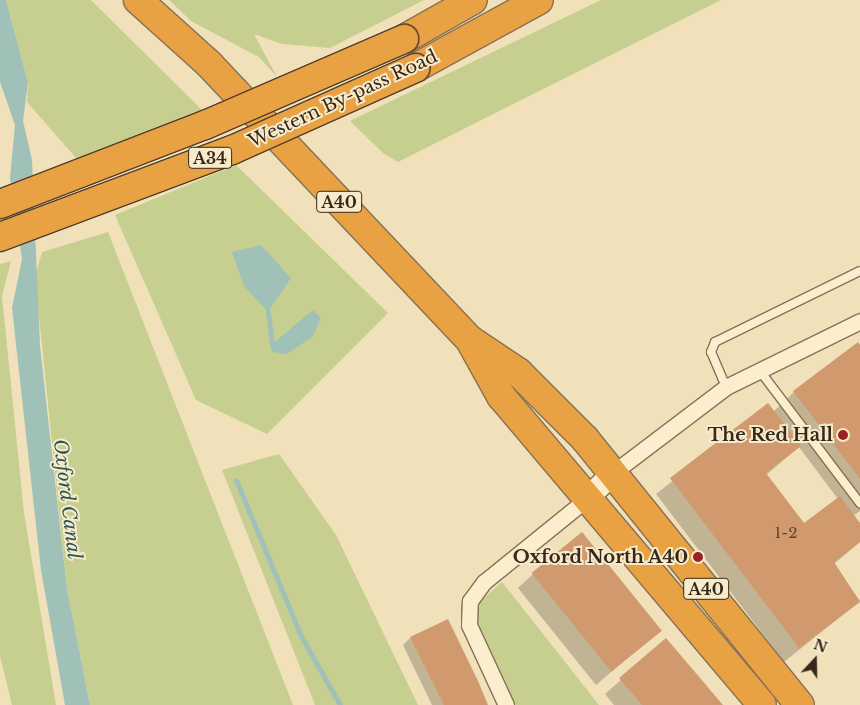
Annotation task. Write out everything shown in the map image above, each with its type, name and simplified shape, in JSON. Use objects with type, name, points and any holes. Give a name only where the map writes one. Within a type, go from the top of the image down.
[{"type":"highway","name":"A40","points":[[138,0],[209,64],[470,340],[518,372],[614,472],[800,705]]},
{"type":"highway","name":"Western By-pass Road","points":[[0,204],[160,143],[404,39],[473,0]]},
{"type":"highway","name":"Western By-pass Road","points":[[0,237],[232,150],[415,68],[539,0]]},
{"type":"highway","name":"A40","points":[[470,340],[501,396],[589,497],[762,705]]},
{"type":"street","points":[[506,705],[469,625],[470,601],[484,582],[589,497],[614,472],[726,387],[860,321]]},
{"type":"lane","points":[[726,387],[710,352],[715,342],[860,271]]},
{"type":"lane","points":[[760,371],[860,503]]},
{"type":"green space","points":[[6,0],[91,0],[206,114],[83,166],[27,102],[28,82]]},
{"type":"green space","points":[[169,0],[424,0],[330,48],[282,44],[254,34],[277,77],[259,57],[191,21]]},
{"type":"green space","points":[[601,0],[721,0],[398,162],[384,154],[350,121]]},
{"type":"green space","points":[[236,165],[388,313],[267,434],[196,400],[115,215]]},
{"type":"green space","points":[[108,232],[293,705],[90,705],[67,589],[35,277],[42,252]]},
{"type":"green space","points":[[11,261],[2,296],[24,513],[56,705],[12,705],[0,656],[0,264]]},
{"type":"green space","points":[[279,454],[336,535],[418,705],[315,705],[222,470]]},
{"type":"green space","points":[[502,582],[599,705],[514,705],[474,622],[477,604]]},
{"type":"water","points":[[0,0],[6,0],[28,82],[23,121],[32,160],[40,346],[67,589],[90,705],[65,705],[41,570],[12,308],[22,259],[10,178],[15,125],[0,82]]},
{"type":"water","points":[[261,245],[291,278],[268,312],[244,286],[232,252]]},
{"type":"water","points":[[313,310],[321,318],[313,336],[287,354],[273,352],[270,346]]},
{"type":"building","name":"The Red Hall","points":[[858,342],[860,345],[860,479],[793,391]]},
{"type":"building","points":[[768,403],[801,446],[766,473],[804,523],[840,496],[860,523],[860,542],[834,562],[860,602],[799,648],[670,478]]},
{"type":"building","points":[[582,532],[662,631],[611,672],[531,573]]},
{"type":"building","points":[[448,619],[488,705],[444,705],[410,637]]},
{"type":"building","points":[[666,638],[723,705],[642,705],[619,678]]},
{"type":"waterway","points":[[268,312],[272,344]]},
{"type":"waterway","points":[[236,480],[301,636],[340,705]]},
{"type":"place","name":"The Red Hall","points":[[843,435]]},
{"type":"place","name":"Oxford North A40","points":[[698,557]]},
{"type":"water label","name":"Oxford Canal","points":[[67,499]]}]
